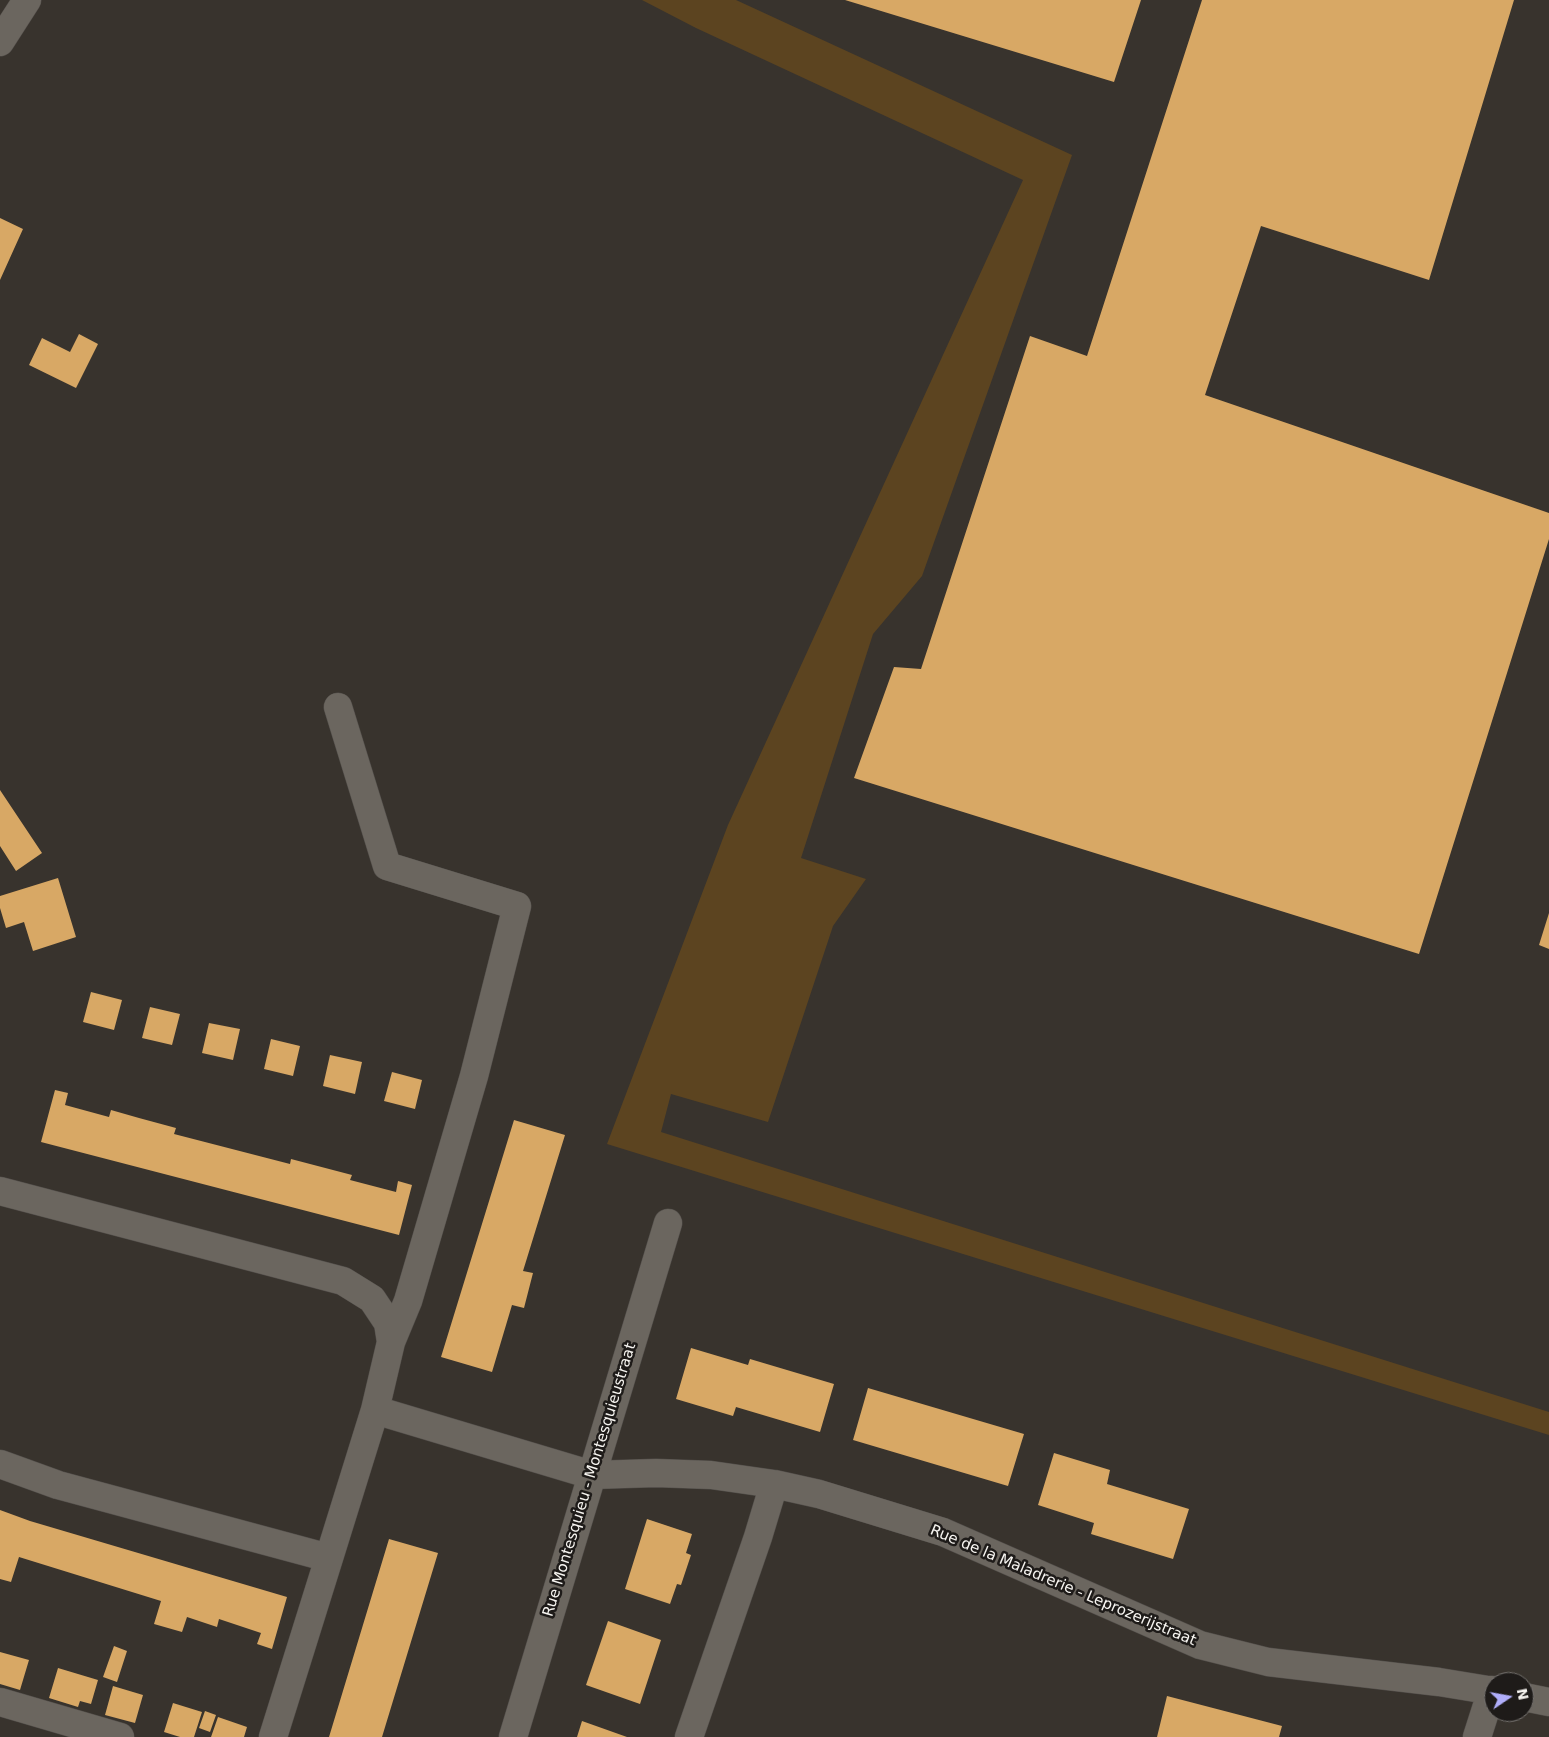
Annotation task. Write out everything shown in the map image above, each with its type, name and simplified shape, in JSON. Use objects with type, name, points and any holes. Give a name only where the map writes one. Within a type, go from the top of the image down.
[{"type":"street","points":[[0,42],[27,0]]},
{"type":"street","points":[[273,1737],[374,1410],[392,1342],[408,1301],[474,1076],[517,906],[387,866],[338,707]]},
{"type":"street","points":[[0,1191],[343,1282],[372,1299],[388,1323],[392,1342]]},
{"type":"street","name":"Rue Montesquieu - Montesquieustraat","points":[[513,1737],[668,1223]]},
{"type":"street","name":"Rue de la Maladrerie - Leprozerijstraat","points":[[374,1410],[592,1475],[656,1473],[711,1475],[774,1484],[819,1494],[942,1532],[1200,1645],[1268,1662],[1484,1690]]},
{"type":"street","points":[[0,1464],[58,1485],[329,1558]]},
{"type":"street","points":[[689,1737],[758,1537],[774,1484]]},
{"type":"street","points":[[1534,1699],[1549,1702]]},
{"type":"street","points":[[0,1702],[120,1737]]},
{"type":"street","points":[[1477,1737],[1484,1717]]},
{"type":"shaded area","points":[[642,0],[736,0],[1072,155],[922,576],[873,634],[801,858],[866,879],[833,926],[768,1122],[671,1094],[661,1132],[1549,1412],[1549,1435],[607,1144],[728,825],[1023,180],[696,28]]},
{"type":"building","points":[[845,0],[1141,0],[1114,82]]},
{"type":"building","points":[[1202,0],[1514,0],[1429,280],[1261,226],[1205,395],[1549,513],[1549,539],[1419,954],[854,778],[894,667],[921,669],[1030,336],[1087,356]]},
{"type":"building","points":[[0,218],[23,229],[0,280]]},
{"type":"building","points":[[79,334],[98,344],[76,388],[29,365],[42,338],[70,352]]},
{"type":"building","points":[[0,790],[42,853],[16,871],[0,846]]},
{"type":"building","points":[[58,878],[76,937],[33,951],[24,922],[6,928],[0,908],[0,896]]},
{"type":"building","points":[[1549,913],[1549,949],[1539,945]]},
{"type":"building","points":[[91,992],[122,1000],[114,1030],[83,1022]]},
{"type":"building","points":[[150,1007],[180,1014],[172,1045],[142,1038]]},
{"type":"building","points":[[209,1023],[240,1029],[233,1060],[202,1053]]},
{"type":"building","points":[[271,1039],[300,1046],[293,1076],[264,1069]]},
{"type":"building","points":[[330,1055],[362,1062],[355,1094],[323,1086]]},
{"type":"building","points":[[392,1072],[422,1080],[415,1109],[384,1101]]},
{"type":"building","points":[[55,1090],[68,1093],[65,1105],[109,1117],[111,1110],[176,1128],[174,1134],[290,1164],[291,1159],[352,1175],[350,1180],[396,1192],[398,1181],[412,1185],[399,1235],[41,1142]]},
{"type":"building","points":[[514,1120],[565,1135],[523,1271],[533,1273],[524,1308],[512,1305],[492,1372],[441,1357]]},
{"type":"building","points":[[691,1348],[748,1365],[750,1359],[834,1384],[820,1432],[736,1407],[733,1416],[676,1399]]},
{"type":"building","points":[[868,1388],[1024,1434],[1008,1486],[853,1440]]},
{"type":"building","points":[[1054,1453],[1110,1470],[1107,1484],[1189,1509],[1173,1559],[1091,1534],[1094,1523],[1038,1505]]},
{"type":"building","points":[[0,1510],[30,1521],[287,1597],[272,1649],[257,1644],[261,1633],[219,1619],[217,1627],[187,1617],[182,1632],[154,1624],[161,1601],[19,1557],[11,1582],[0,1579]]},
{"type":"building","points":[[647,1519],[692,1534],[686,1553],[691,1555],[681,1585],[677,1584],[670,1604],[625,1589]]},
{"type":"building","points":[[389,1539],[438,1553],[382,1737],[329,1737]]},
{"type":"building","points":[[608,1621],[661,1640],[640,1704],[586,1685]]},
{"type":"building","points":[[114,1646],[127,1651],[117,1682],[103,1677]]},
{"type":"building","points":[[0,1652],[29,1660],[20,1690],[0,1684]]},
{"type":"building","points":[[58,1668],[98,1680],[91,1704],[80,1701],[78,1707],[49,1698]]},
{"type":"building","points":[[113,1686],[143,1695],[135,1723],[105,1715]]},
{"type":"building","points":[[1167,1696],[1282,1726],[1279,1737],[1157,1737]]},
{"type":"building","points":[[173,1703],[202,1712],[194,1737],[180,1737],[164,1732]]},
{"type":"building","points":[[205,1711],[216,1715],[210,1732],[199,1728]]},
{"type":"building","points":[[218,1717],[247,1727],[244,1737],[211,1737]]},
{"type":"building","points":[[582,1721],[627,1737],[577,1737]]}]
